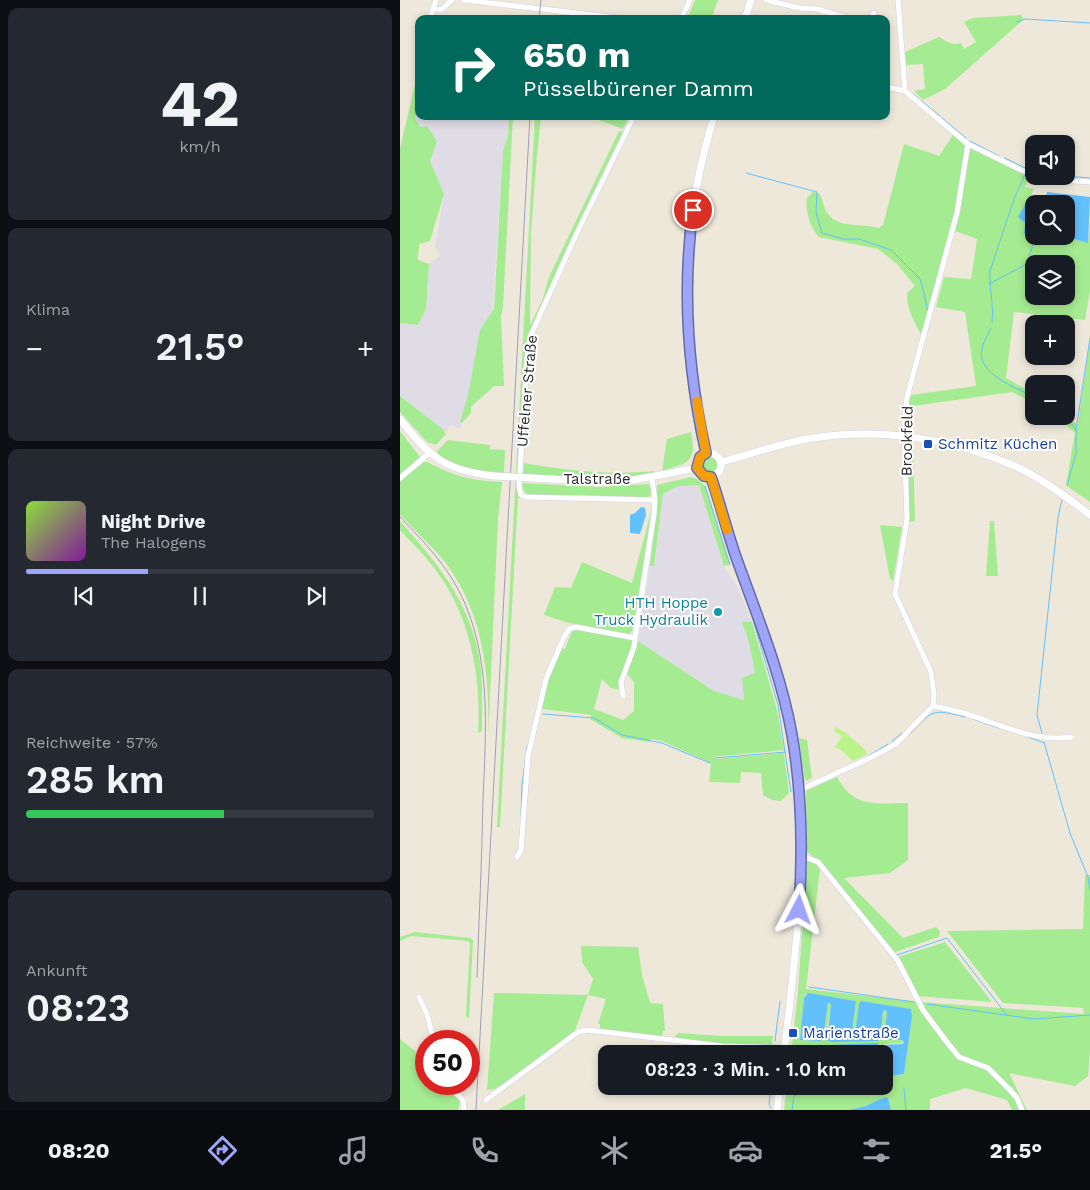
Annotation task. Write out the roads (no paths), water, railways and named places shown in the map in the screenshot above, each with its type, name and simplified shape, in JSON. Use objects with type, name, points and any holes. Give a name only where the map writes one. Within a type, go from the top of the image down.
[{"type":"main road","points":[[746,15],[751,0]]},
{"type":"main road","points":[[706,453],[690,355],[687,274],[690,228],[696,190],[713,120]]},
{"type":"main road","name":"Talstraße","points":[[400,419],[429,453],[458,470],[494,476],[602,482],[628,481],[652,477]]},
{"type":"main road","points":[[721,462],[778,445],[815,438],[854,434],[905,436],[938,441],[969,449],[1018,468],[1064,494],[1090,514]]},
{"type":"main road","points":[[710,452],[717,456],[722,466],[718,473],[711,477],[704,476],[697,468],[700,457],[710,452]]},
{"type":"main road","points":[[652,477],[697,468]]},
{"type":"main road","points":[[711,477],[727,529],[759,616],[779,678],[792,734],[799,789],[802,856],[799,910],[785,1045]]},
{"type":"main road","points":[[777,1110],[779,1095]]},
{"type":"street","points":[[431,15],[436,0]]},
{"type":"street","points":[[434,8],[441,10],[452,0]]},
{"type":"street","points":[[464,0],[507,2],[595,15]]},
{"type":"street","points":[[683,15],[690,0]]},
{"type":"street","points":[[766,0],[799,8],[817,9],[837,15]]},
{"type":"street","points":[[898,0],[905,91]]},
{"type":"street","points":[[890,88],[905,91],[968,144],[1025,171]]},
{"type":"street","name":"Uffelner Straße","points":[[632,120],[575,237],[530,337],[519,487],[522,495],[526,497],[655,500]]},
{"type":"street","name":"Brookfeld","points":[[933,706],[934,694],[931,672],[895,594],[907,519],[905,436],[907,397],[958,213],[968,144]]},
{"type":"street","points":[[1075,181],[1090,182]]},
{"type":"street","points":[[400,478],[429,453]]},
{"type":"street","name":"Talstraße","points":[[622,696],[621,682],[634,647],[655,500],[652,477]]},
{"type":"street","points":[[517,857],[522,850],[528,756],[546,679],[564,637],[570,629],[576,627],[635,638]]},
{"type":"street","points":[[799,789],[872,757],[896,744],[933,706],[962,712],[1036,736],[1060,739],[1071,737]]},
{"type":"street","points":[[802,856],[818,862],[898,961],[923,1010],[959,1057],[988,1068],[1017,1098],[1022,1110]]},
{"type":"street","points":[[419,997],[427,1014],[431,1030]]},
{"type":"street","points":[[486,1100],[578,1032],[588,1030],[715,1045]]},
{"type":"street","points":[[458,1095],[463,1100],[464,1110]]},
{"type":"water","points":[[1047,192],[1073,195],[1046,195]]},
{"type":"water","points":[[1075,195],[1090,197],[1088,243],[1075,239]]},
{"type":"water","points":[[1025,205],[1025,223],[1018,217]]},
{"type":"water","points":[[641,507],[645,508],[646,515],[640,534],[630,533],[630,515]]},
{"type":"water","points":[[808,993],[856,1001],[852,1033],[854,1035],[861,1001],[911,1009],[912,1017],[904,1074],[893,1076],[893,1045],[883,1045],[902,1044],[904,1042],[902,1040],[884,1040],[887,1012],[885,1010],[883,1012],[878,1041],[827,1041],[831,1004],[828,1003],[823,1039],[820,1041],[800,1040],[804,998]]},
{"type":"water","points":[[878,1043],[878,1045],[829,1045]]},
{"type":"water","points":[[885,1097],[888,1098],[891,1110],[848,1110],[866,1106]]},
{"type":"waterway","points":[[1017,22],[1025,19],[1090,23]]},
{"type":"waterway","points":[[913,94],[940,116]]},
{"type":"waterway","points":[[942,118],[966,138]]},
{"type":"waterway","points":[[970,141],[999,156]]},
{"type":"waterway","points":[[1005,158],[1025,168]]},
{"type":"waterway","points":[[746,173],[817,192],[816,212],[822,233],[843,239],[859,239],[891,250],[920,279],[928,312]]},
{"type":"waterway","points":[[992,322],[990,271],[1014,199],[1025,174]]},
{"type":"waterway","points":[[1075,177],[1090,178]]},
{"type":"waterway","points":[[989,284],[1027,264],[1033,245]]},
{"type":"waterway","points":[[991,328],[984,341],[982,350],[985,366],[999,379],[1025,392]]},
{"type":"waterway","points":[[1076,430],[1090,338]]},
{"type":"waterway","points":[[1067,486],[1076,453],[1076,430],[1072,425]]},
{"type":"waterway","points":[[705,486],[730,565]]},
{"type":"waterway","points":[[1042,733],[1037,715],[1058,517],[1062,500]]},
{"type":"waterway","points":[[754,623],[778,705],[791,792]]},
{"type":"waterway","points":[[911,733],[924,719],[934,713],[939,712],[965,717]]},
{"type":"waterway","points":[[543,714],[594,718],[622,735],[662,743],[710,763]]},
{"type":"waterway","points":[[973,719],[999,728]]},
{"type":"waterway","points":[[892,741],[902,733]]},
{"type":"waterway","points":[[1028,737],[1044,743]]},
{"type":"waterway","points":[[1044,742],[1070,833],[1088,877],[1090,891]]},
{"type":"waterway","points":[[868,756],[888,744]]},
{"type":"waterway","points":[[521,815],[522,785],[527,747]]},
{"type":"waterway","points":[[715,758],[786,752]]},
{"type":"waterway","points":[[897,955],[947,938],[1006,1014]]},
{"type":"waterway","points":[[809,987],[914,1002]]},
{"type":"waterway","points":[[775,1041],[780,1001]]},
{"type":"waterway","points":[[927,1004],[1034,1019],[1090,1015]]},
{"type":"waterway","points":[[904,1088],[906,1110]]},
{"type":"waterway","points":[[770,1095],[769,1105],[771,1108]]},
{"type":"waterway","points":[[792,1110],[794,1096]]},
{"type":"railway","points":[[539,15],[541,0]]},
{"type":"railway","points":[[476,1110],[530,120]]},
{"type":"railway","points":[[400,517],[440,561],[453,580],[470,615],[482,666],[485,746],[477,977]]},
{"type":"place","name":"Schmitz Küchen","points":[[928,444]]},
{"type":"place","name":"HTH Hoppe Truck Hydraulik","points":[[718,612]]},
{"type":"place","name":"Marienstraße","points":[[793,1033]]}]
